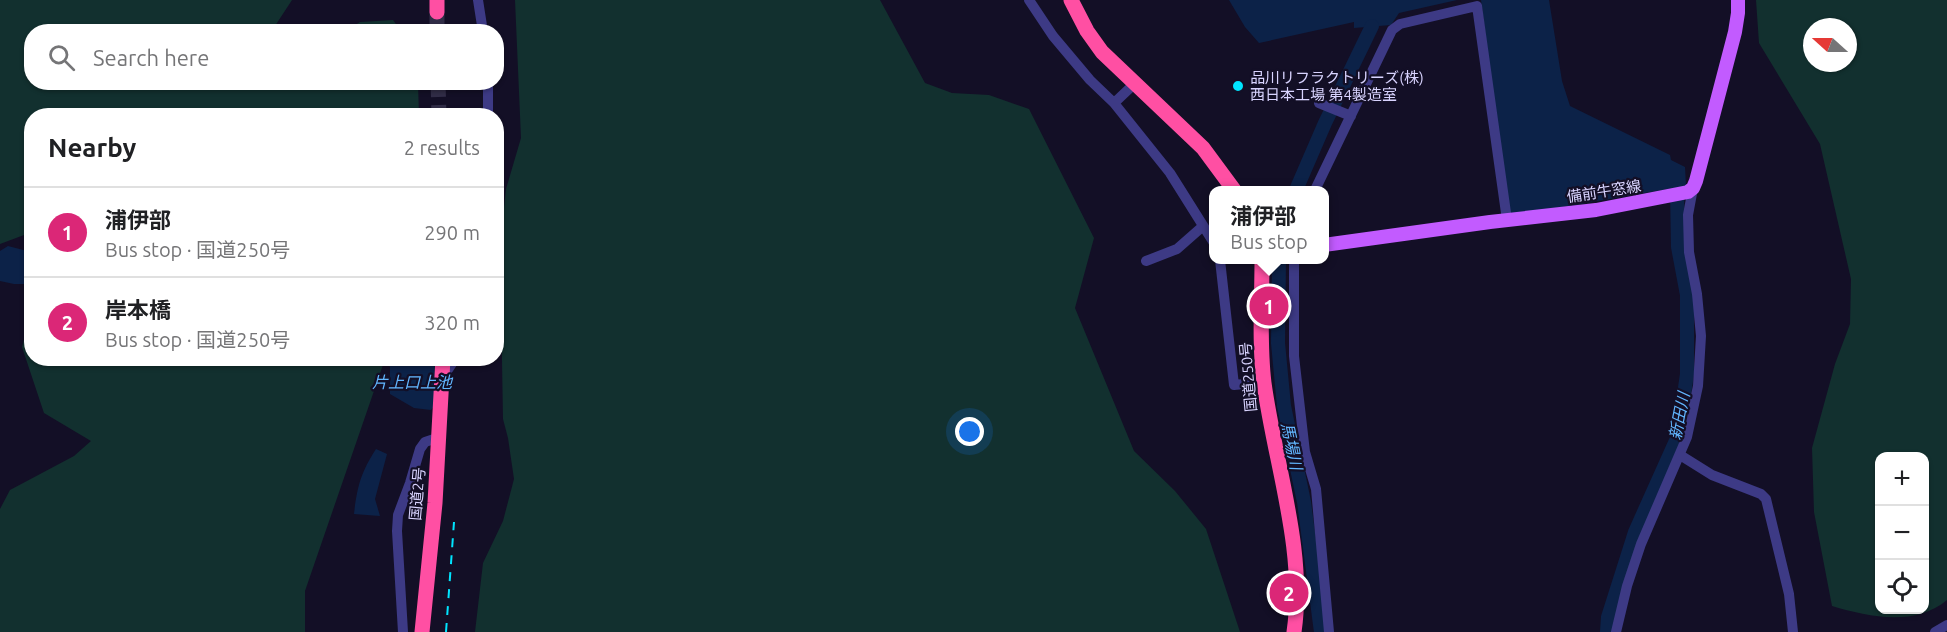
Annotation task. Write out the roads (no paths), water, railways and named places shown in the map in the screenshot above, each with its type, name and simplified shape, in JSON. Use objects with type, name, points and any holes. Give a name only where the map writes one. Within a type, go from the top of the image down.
[{"type":"highway","points":[[1071,0],[1087,31],[1102,52],[1203,148],[1231,186]]},
{"type":"highway","name":"国道250号","points":[[1262,264],[1262,359],[1293,549],[1296,583],[1294,632]]},
{"type":"highway","name":"国道2号","points":[[422,632],[440,437],[443,366]]},
{"type":"main road","points":[[1691,190],[1735,32],[1738,0]]},
{"type":"main road","name":"備前牛窓線","points":[[1329,244],[1596,210],[1669,197],[1691,190]]},
{"type":"street","points":[[478,0],[482,24]]},
{"type":"street","points":[[1029,0],[1068,54],[1114,103],[1170,172],[1209,236]]},
{"type":"street","points":[[1317,186],[1392,30],[1400,24],[1477,6],[1507,220]]},
{"type":"street","points":[[1114,103],[1134,84]]},
{"type":"street","points":[[488,90],[488,108]]},
{"type":"street","points":[[1319,103],[1349,116]]},
{"type":"street","points":[[1616,632],[1627,586],[1641,544],[1688,437],[1696,395],[1700,346],[1697,294],[1689,252],[1688,215],[1691,190]]},
{"type":"street","points":[[1146,261],[1177,249],[1202,227]]},
{"type":"street","points":[[1220,264],[1234,385],[1264,382]]},
{"type":"street","points":[[1294,264],[1294,356],[1305,452],[1316,489],[1329,632]]},
{"type":"street","points":[[443,377],[450,366]]},
{"type":"street","points":[[403,632],[398,515],[420,448],[424,442],[440,437]]},
{"type":"street","points":[[1680,455],[1712,475],[1761,494],[1766,499],[1789,594],[1793,632]]},
{"type":"street","points":[[1935,632],[1947,625]]},
{"type":"water","points":[[1229,0],[1457,0],[1399,13],[1391,25],[1354,28],[1354,22],[1259,43],[1245,27]]},
{"type":"water","points":[[1481,0],[1549,0],[1562,81],[1570,106],[1670,155],[1671,160],[1685,167],[1686,186],[1509,216]]},
{"type":"water","points":[[8,246],[24,250],[24,284],[0,281],[0,251]]},
{"type":"water","name":"片上口上池","points":[[435,366],[434,406],[431,410],[414,408],[390,394],[390,367]]},
{"type":"water","points":[[376,449],[387,454],[375,499],[380,516],[354,514],[360,480]]},
{"type":"waterway","name":"馬場川","points":[[1298,186],[1372,26]]},
{"type":"waterway","name":"新田川","points":[[1607,632],[1608,617],[1635,532],[1678,436],[1687,374],[1687,295],[1678,247],[1677,189]]},
{"type":"waterway","name":"馬場川","points":[[1279,264],[1278,343],[1284,406],[1304,502],[1321,632]]},
{"type":"tunnel","points":[[437,12],[437,24]]},
{"type":"tunnel","points":[[438,90],[439,108]]},
{"type":"railway","points":[[446,632],[454,522]]},
{"type":"place","name":"品川リフラクトリーズ(株) 西日本工場 第4製造室","points":[[1238,86]]},
{"type":"place","name":"浦伊部","points":[[1269,306]]},
{"type":"place","name":"岸本橋","points":[[1289,593]]}]
